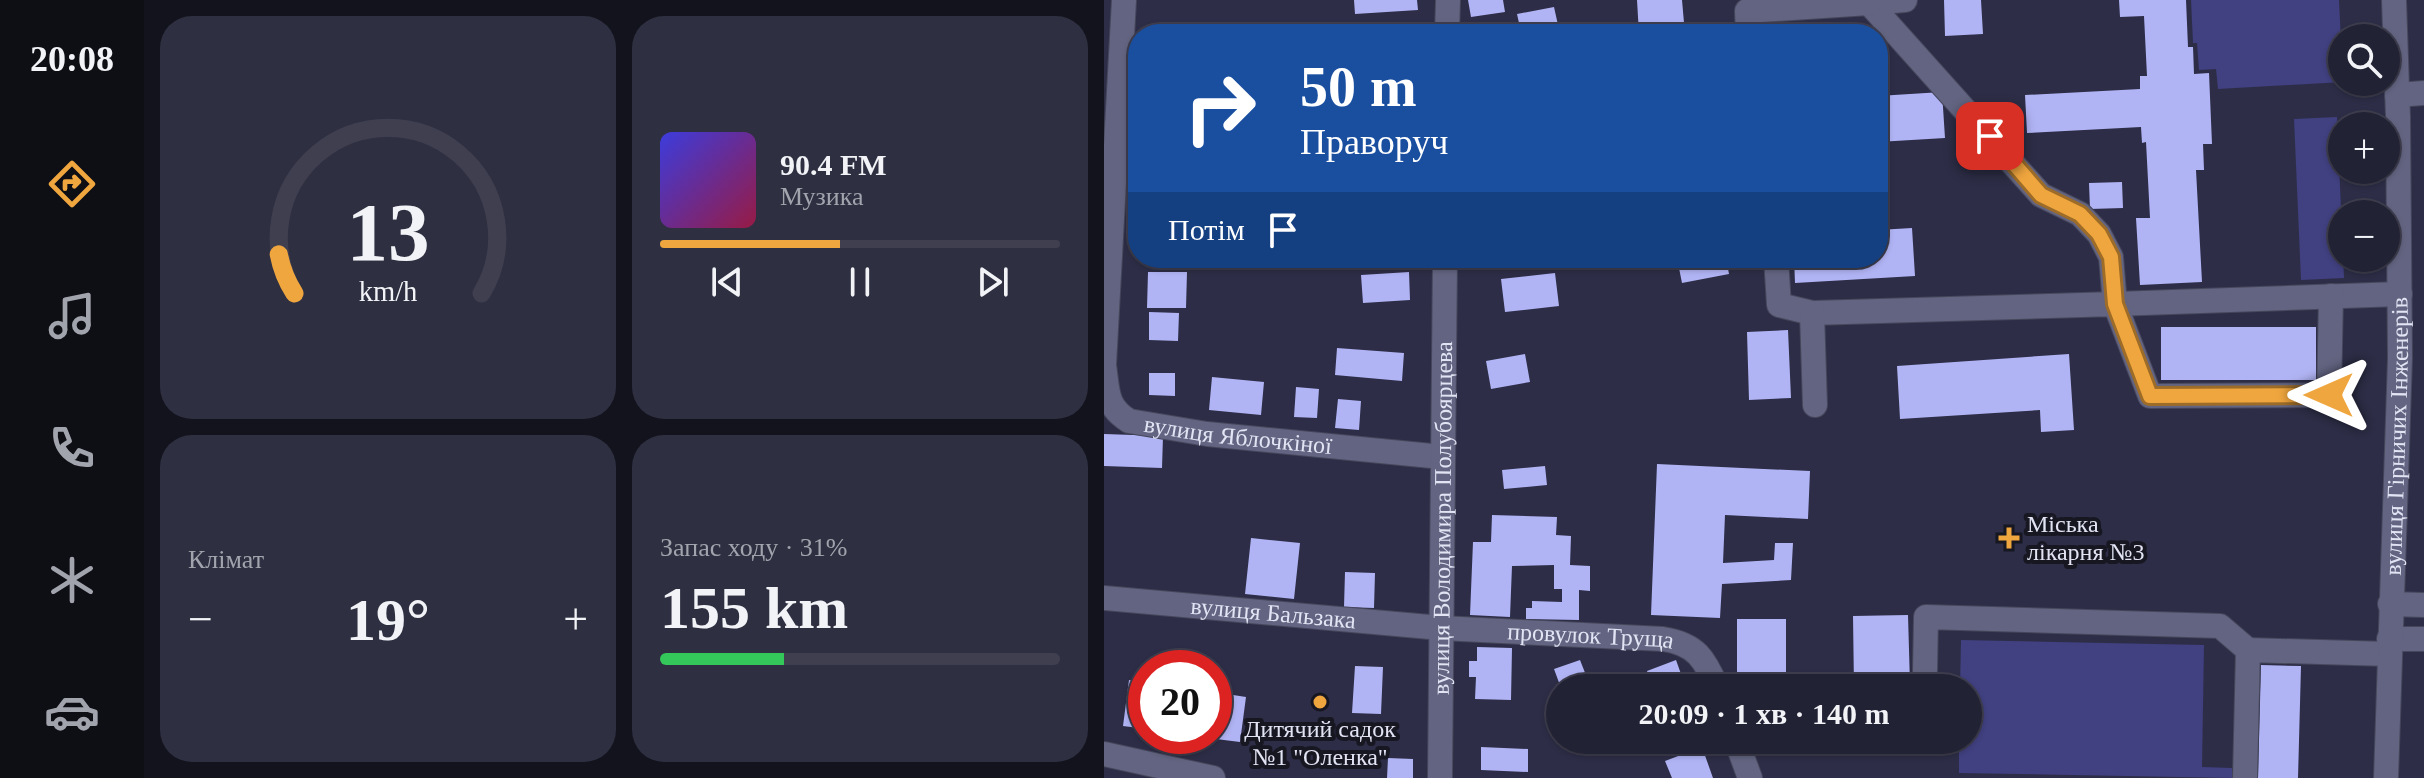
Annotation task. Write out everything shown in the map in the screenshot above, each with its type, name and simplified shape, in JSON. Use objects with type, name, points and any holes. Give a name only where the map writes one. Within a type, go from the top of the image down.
[{"type":"street","name":"вулиця Яблочкіної","points":[[1124,0],[1104,365],[1109,403],[1129,421],[1207,434],[1442,457]]},
{"type":"street","points":[[1447,24],[1448,0]]},
{"type":"street","points":[[1748,24],[1747,11],[1905,0]]},
{"type":"street","name":"вулиця Гірничих Інженерів","points":[[2394,0],[2395,24]]},
{"type":"street","points":[[1869,3],[1888,24]]},
{"type":"street","points":[[1888,24],[2041,195],[2080,214],[2099,234],[2111,257],[2115,304],[2150,396],[2329,395],[2331,296]]},
{"type":"street","points":[[2400,95],[2424,93]]},
{"type":"street","name":"вулиця Гірничих Інженерів","points":[[2386,778],[2400,358],[2397,96]]},
{"type":"street","name":"вулиця Володимира Полубоярцева","points":[[1440,778],[1445,268]]},
{"type":"street","points":[[1777,268],[1779,305],[1812,313],[2400,294]]},
{"type":"street","points":[[1812,313],[1815,405]]},
{"type":"street","name":"вулиця Бальзака","points":[[1104,598],[1441,628]]},
{"type":"street","points":[[2390,604],[2424,605]]},
{"type":"street","points":[[1925,671],[1926,617],[2220,626],[2248,650],[2389,646],[2424,639]]},
{"type":"street","name":"провулок Труща","points":[[1441,628],[1679,642],[1694,649],[1712,674]]},
{"type":"street","points":[[2245,778],[2248,650]]},
{"type":"street","points":[[1104,754],[1213,778]]},
{"type":"street","points":[[1741,754],[1750,778]]},
{"type":"shaded area","points":[[2191,0],[2339,0],[2340,24],[2328,24],[2328,83],[2218,89],[2216,69],[2199,70],[2197,43],[2193,43]]},
{"type":"shaded area","points":[[2328,117],[2328,184],[2340,184],[2341,200],[2328,200],[2328,272],[2344,272],[2344,278],[2301,280],[2294,119]]},
{"type":"shaded area","points":[[1961,640],[2204,645],[2202,767],[2232,768],[2232,778],[1959,773],[1959,754],[1982,754],[1982,674],[1960,674]]},
{"type":"building","points":[[1354,0],[1417,0],[1418,10],[1355,14]]},
{"type":"building","points":[[1468,0],[1503,0],[1505,12],[1471,17]]},
{"type":"building","points":[[1637,0],[1682,0],[1684,24],[1638,24]]},
{"type":"building","points":[[1944,0],[1981,0],[1983,34],[1945,36]]},
{"type":"building","points":[[2119,0],[2186,0],[2188,47],[2193,47],[2194,74],[2209,73],[2212,144],[2203,144],[2204,170],[2196,170],[2202,282],[2140,285],[2136,218],[2150,218],[2146,142],[2142,143],[2141,127],[2027,133],[2025,95],[2140,89],[2140,76],[2147,76],[2144,16],[2120,17]]},
{"type":"building","points":[[1554,7],[1558,24],[1519,24],[1517,14]]},
{"type":"building","points":[[1942,92],[1945,138],[1888,141],[1888,95]]},
{"type":"building","points":[[2122,182],[2123,208],[2090,209],[2089,183]]},
{"type":"building","points":[[1912,228],[1915,276],[1795,283],[1794,268],[1888,268],[1888,229]]},
{"type":"building","points":[[1679,268],[1728,268],[1729,274],[1682,283]]},
{"type":"building","points":[[1148,272],[1187,272],[1186,308],[1147,308]]},
{"type":"building","points":[[1409,272],[1410,300],[1363,303],[1361,275]]},
{"type":"building","points":[[1555,273],[1559,306],[1505,312],[1501,279]]},
{"type":"building","points":[[1149,312],[1179,313],[1178,341],[1149,340]]},
{"type":"building","points":[[2161,327],[2316,327],[2316,380],[2161,380]]},
{"type":"building","points":[[1788,330],[1791,398],[1749,400],[1747,332]]},
{"type":"building","points":[[1337,348],[1404,353],[1402,381],[1335,375]]},
{"type":"building","points":[[1525,354],[1530,382],[1491,389],[1486,361]]},
{"type":"building","points":[[2069,354],[2074,430],[2041,432],[2040,410],[1900,419],[1897,366]]},
{"type":"building","points":[[1149,373],[1175,373],[1175,396],[1149,395]]},
{"type":"building","points":[[1212,377],[1264,382],[1261,415],[1209,410]]},
{"type":"building","points":[[1296,387],[1319,389],[1317,418],[1294,417]]},
{"type":"building","points":[[1338,399],[1361,401],[1359,430],[1335,428]]},
{"type":"building","points":[[1104,434],[1163,436],[1162,468],[1104,466]]},
{"type":"building","points":[[1657,464],[1810,471],[1808,519],[1725,515],[1723,563],[1774,560],[1775,543],[1793,543],[1791,580],[1722,584],[1720,618],[1651,615]]},
{"type":"building","points":[[1545,466],[1547,485],[1504,489],[1502,470]]},
{"type":"building","points":[[1492,515],[1557,517],[1556,535],[1571,536],[1570,565],[1590,566],[1590,591],[1579,590],[1579,620],[1526,619],[1526,608],[1532,608],[1532,601],[1562,602],[1562,589],[1554,589],[1554,565],[1512,566],[1510,617],[1470,615],[1473,542],[1491,542]]},
{"type":"building","points":[[1251,538],[1300,543],[1294,599],[1245,594]]},
{"type":"building","points":[[1345,572],[1375,573],[1374,608],[1344,607]]},
{"type":"building","points":[[1908,615],[1910,674],[1854,674],[1853,616]]},
{"type":"building","points":[[1737,619],[1786,619],[1786,674],[1737,674]]},
{"type":"building","points":[[1477,647],[1512,648],[1511,700],[1475,699],[1476,677],[1469,677],[1469,661],[1477,661]]},
{"type":"building","points":[[1580,660],[1586,674],[1556,674],[1554,669]]},
{"type":"building","points":[[1676,660],[1681,674],[1648,674],[1647,671]]},
{"type":"building","points":[[2261,665],[2301,666],[2298,778],[2258,778]]},
{"type":"building","points":[[1355,666],[1383,667],[1381,714],[1352,713]]},
{"type":"building","points":[[1128,688],[1128,727],[1123,726]]},
{"type":"building","points":[[1232,695],[1246,697],[1240,742],[1232,741]]},
{"type":"building","points":[[1481,747],[1528,749],[1528,772],[1481,770]]},
{"type":"building","points":[[1684,754],[1704,754],[1713,778],[1672,778],[1665,761]]},
{"type":"building","points":[[1388,758],[1413,759],[1413,778],[1387,778]]},
{"type":"place","name":"Міська лікарня №3","points":[[2009,538]]},
{"type":"place","name":"Дитячий садок №1 \"Оленка\"","points":[[1320,702]]},
{"type":"route","points":[[1990,136],[2041,195],[2080,214],[2099,234],[2111,257],[2115,304],[2150,396],[2329,395]]}]
